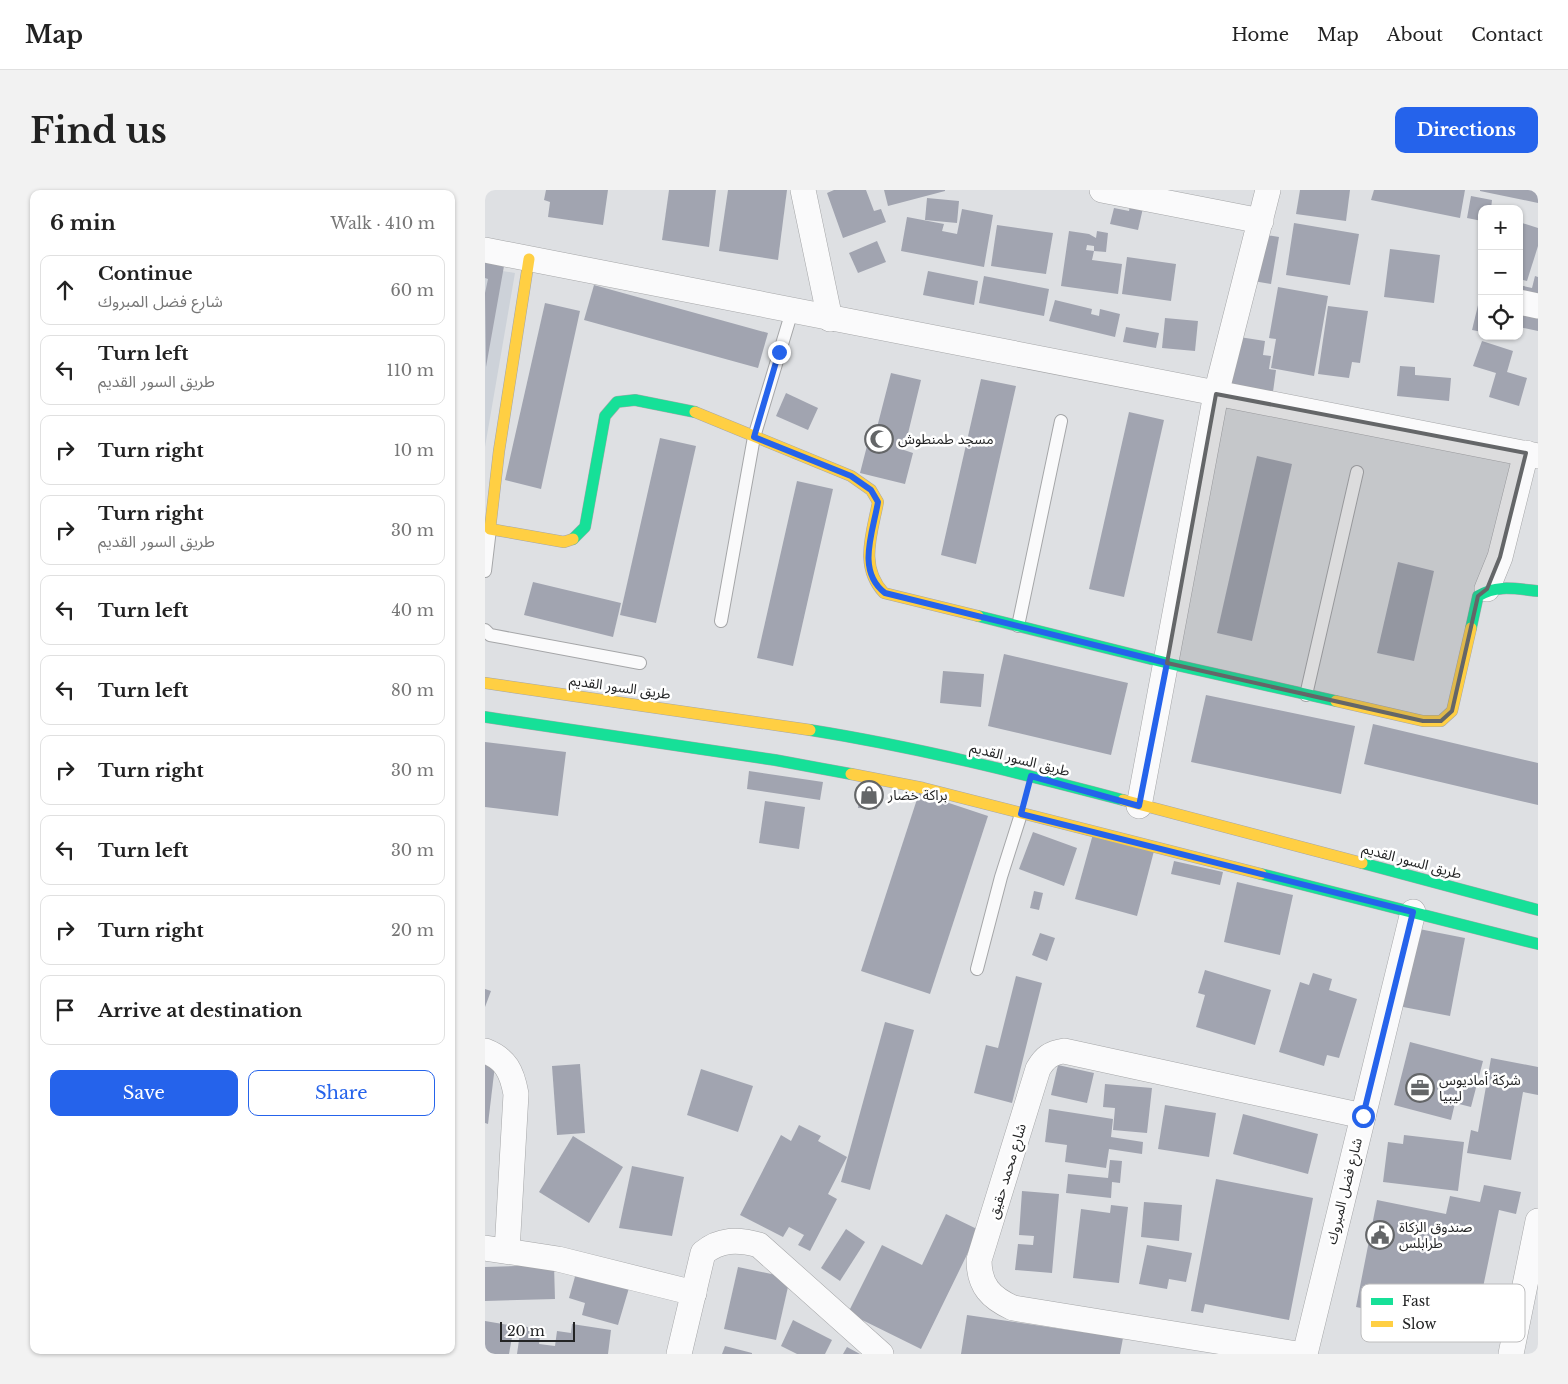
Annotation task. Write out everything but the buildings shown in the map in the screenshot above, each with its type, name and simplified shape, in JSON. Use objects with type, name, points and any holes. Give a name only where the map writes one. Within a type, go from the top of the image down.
[{"type":"main road","points":[[529,259],[499,451],[490,529],[564,542],[576,538],[585,527],[605,416],[617,402],[635,400],[702,413],[754,437],[851,476],[871,490],[878,502],[867,563],[874,585],[885,593],[1167,663],[1423,721],[1441,721],[1452,711],[1478,596],[1487,589],[1498,587],[1538,591]]},
{"type":"main road","name":"طريق السور القديم","points":[[485,683],[728,717],[876,741],[1030,781],[1139,806],[1538,910]]},
{"type":"main road","points":[[485,717],[847,773],[1022,809],[1538,944]]},
{"type":"street","points":[[803,190],[831,319]]},
{"type":"street","points":[[1102,190],[1261,221]]},
{"type":"street","points":[[1139,806],[1216,394],[1268,190]]},
{"type":"street","points":[[485,250],[1532,455],[1500,557],[1487,589]]},
{"type":"street","points":[[1523,303],[1538,306]]},
{"type":"street","name":"شارع فضل المبروك","points":[[1305,1354],[1413,912]]},
{"type":"street","points":[[485,1051],[496,1055],[505,1063],[512,1074],[516,1094],[496,1249],[617,1272],[694,1293]]},
{"type":"street","name":"شارع محمد حقيق","points":[[1297,1354],[1013,1308],[989,1294],[979,1274],[979,1260],[1038,1069],[1044,1059],[1053,1052],[1064,1051],[1363,1116]]},
{"type":"street","points":[[1525,1285],[1538,1221]]},
{"type":"street","points":[[679,1354],[703,1254],[713,1245],[740,1240],[759,1245],[881,1354]]},
{"type":"lane","points":[[721,621],[754,437],[792,311]]},
{"type":"lane","points":[[1018,626],[1061,421]]},
{"type":"lane","points":[[1306,695],[1357,472]]},
{"type":"lane","points":[[485,571],[490,529]]},
{"type":"lane","points":[[485,630],[490,635],[640,663]]},
{"type":"lane","points":[[977,969],[1001,877],[1022,809]]},
{"type":"highlighted area","points":[[1216,394],[1526,453],[1500,557],[1487,589],[1478,596],[1452,711],[1441,721],[1423,721],[1167,663]]},
{"type":"shaded area","points":[[485,268],[515,273],[485,447]]},
{"type":"traffic: fast","points":[[573,539],[585,527],[605,416],[617,402],[635,400],[695,412]]},
{"type":"traffic: fast","points":[[1471,628],[1478,596],[1485,592],[1500,589],[1538,591]]},
{"type":"traffic: fast","points":[[978,616],[1167,663],[1336,701]]},
{"type":"traffic: fast","points":[[485,717],[775,760],[851,774]]},
{"type":"traffic: fast","points":[[810,730],[968,761],[1123,800]]},
{"type":"traffic: fast","points":[[1362,863],[1538,910]]},
{"type":"traffic: fast","points":[[1261,874],[1538,944]]},
{"type":"traffic: slow","points":[[529,259],[499,451],[490,529],[564,542],[573,539]]},
{"type":"traffic: slow","points":[[695,412],[851,476],[871,490],[878,502],[869,549],[870,561],[876,583],[884,593],[978,616]]},
{"type":"traffic: slow","points":[[1336,701],[1423,721],[1441,721],[1452,711],[1471,628]]},
{"type":"traffic: slow","points":[[485,683],[810,730]]},
{"type":"traffic: slow","points":[[851,774],[923,788],[1261,874]]},
{"type":"traffic: slow","points":[[1123,800],[1362,863]]},
{"type":"place","name":"مسجد طمنطوش","points":[[879,439]]},
{"type":"place","name":"براكة خضار","points":[[869,795]]},
{"type":"place","name":"شركة أماديوس ليبيا","points":[[1420,1088]]},
{"type":"place","name":"صندوق الزكاة طرابلس","points":[[1380,1235]]},
{"type":"route","points":[[779,352],[754,437],[773,443],[851,476],[871,490],[878,502],[867,563],[874,585],[885,593],[1167,663],[1139,806],[1031,776],[1021,814],[1413,912],[1363,1116]]}]
